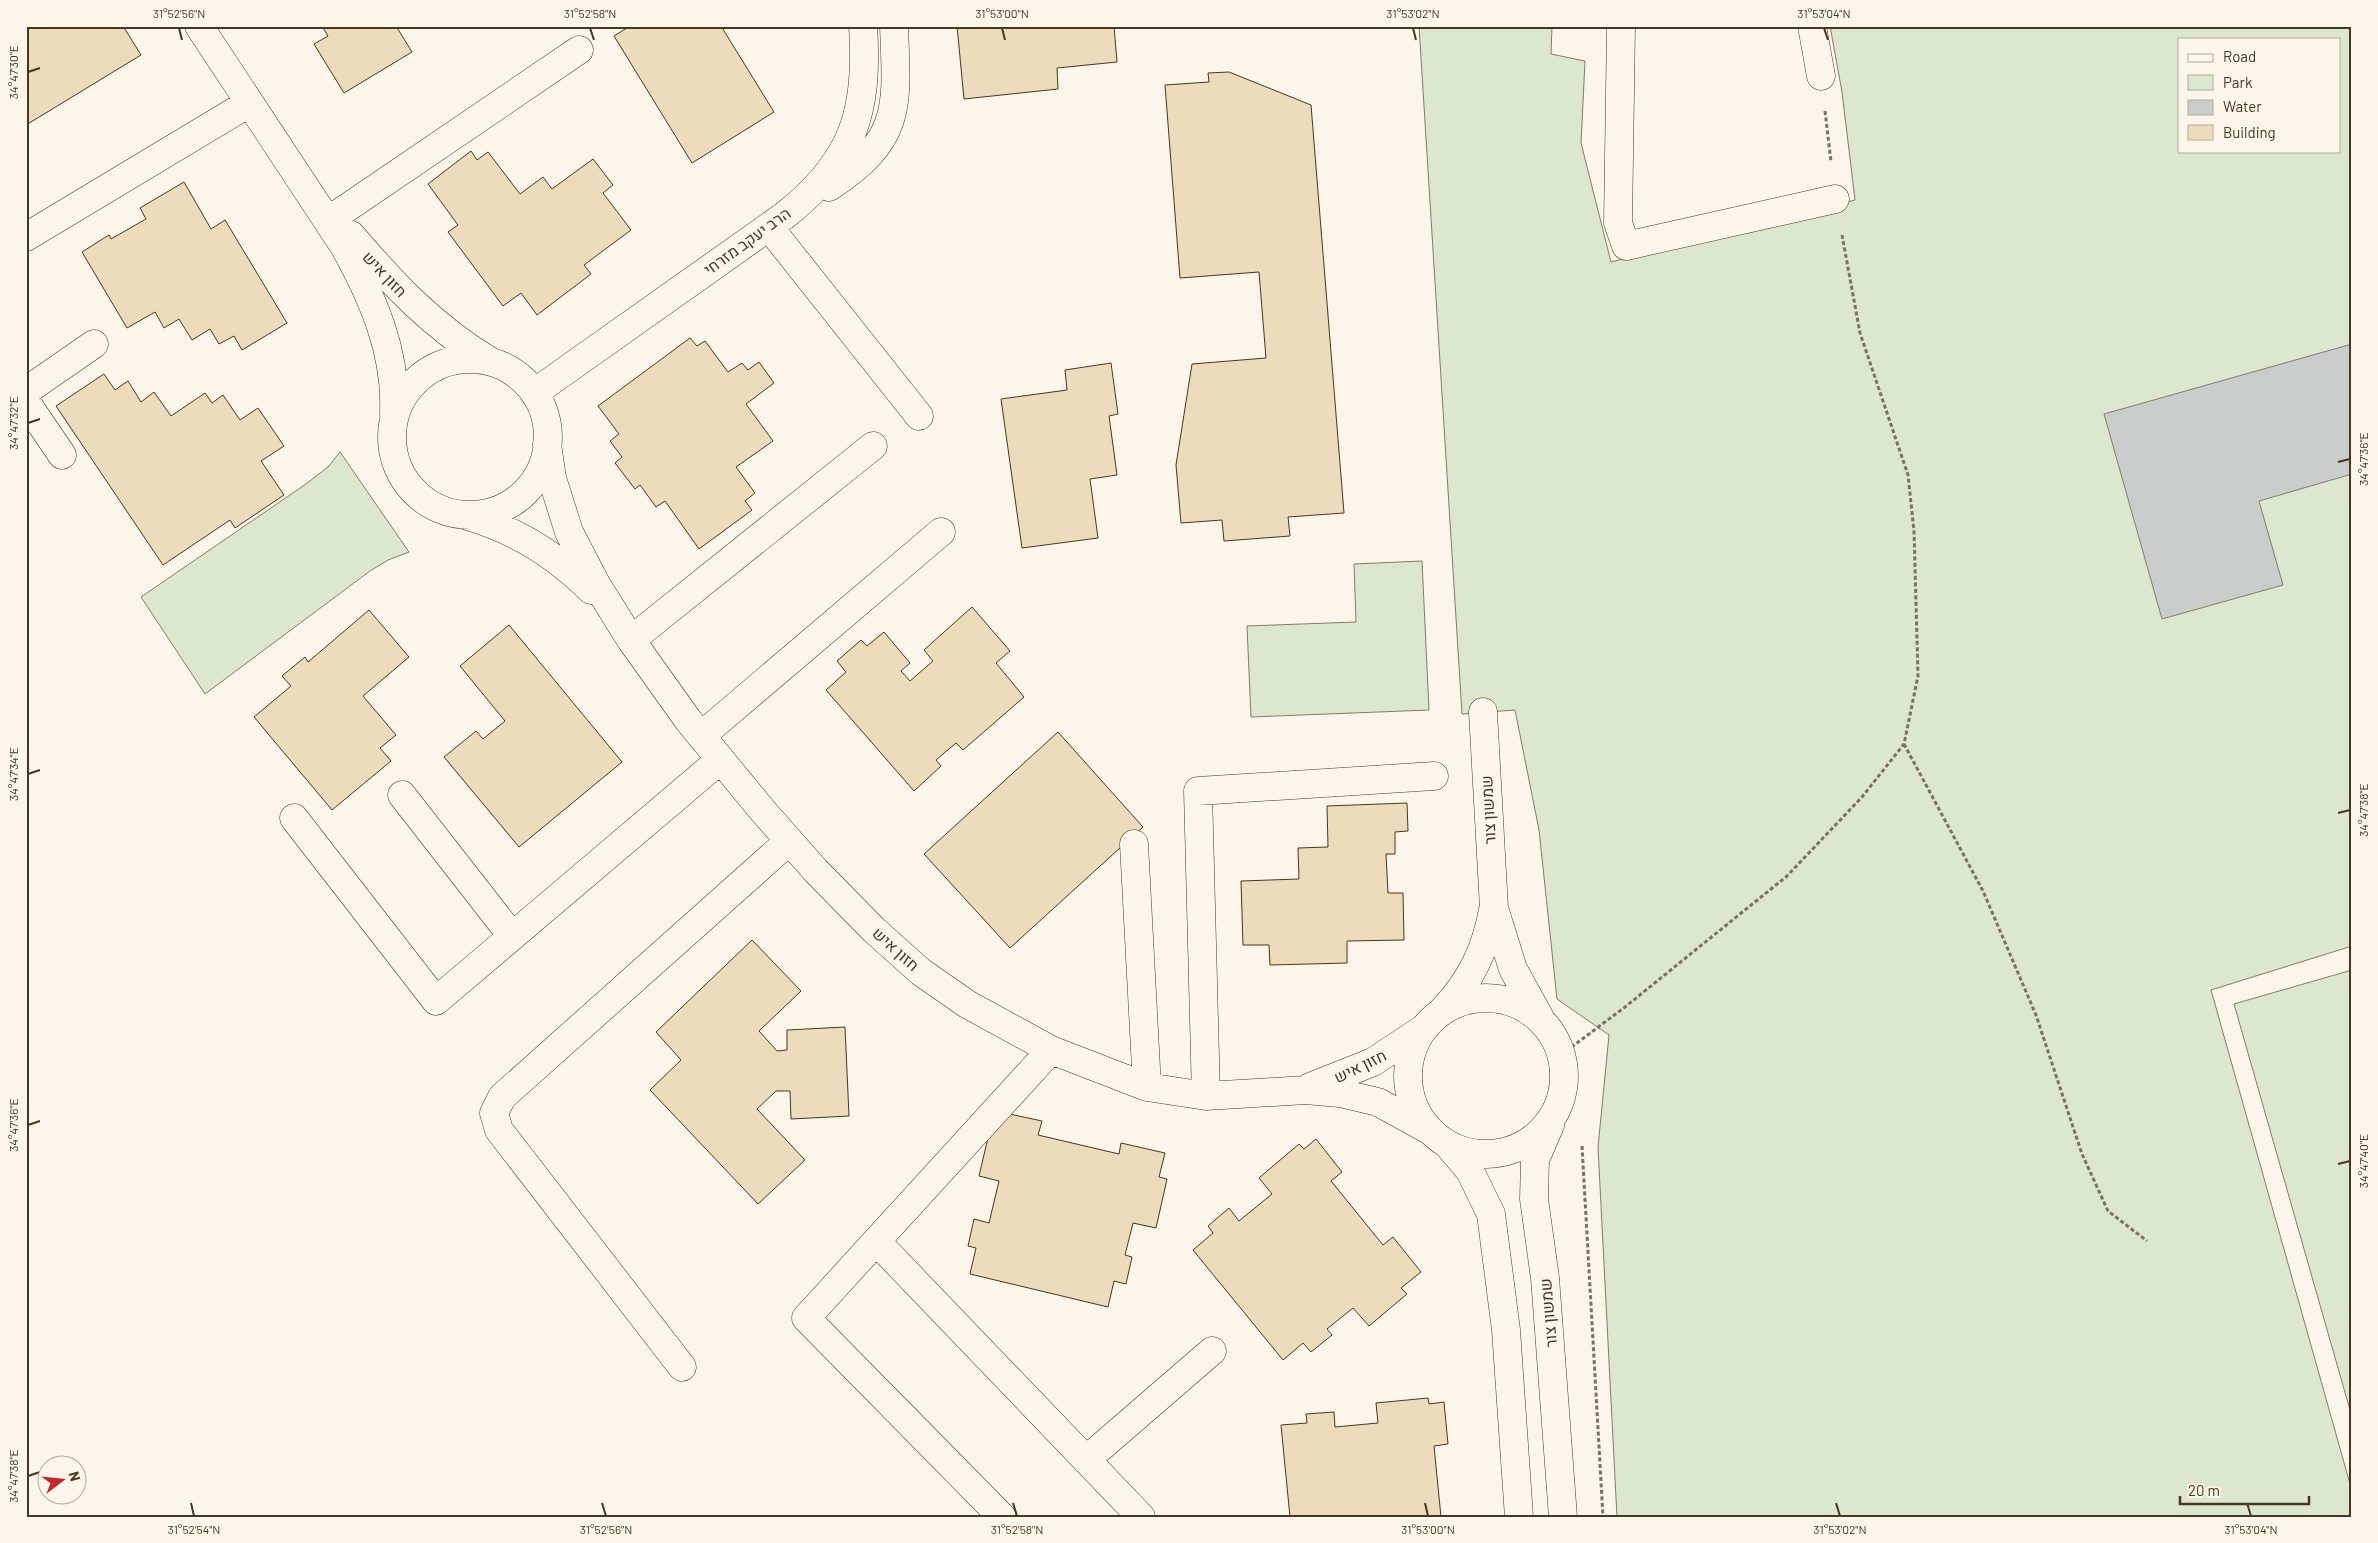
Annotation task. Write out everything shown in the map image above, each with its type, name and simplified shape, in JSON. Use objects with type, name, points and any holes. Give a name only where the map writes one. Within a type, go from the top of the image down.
[{"type":"street","name":"חזון איש","points":[[199,26],[344,246],[370,296],[383,330],[392,365],[393,422]]},
{"type":"street","name":"הרב יעקב מזרחי","points":[[534,393],[769,227],[803,201],[832,169],[843,153],[854,127],[864,83],[863,26]]},
{"type":"street","points":[[803,201],[828,188],[853,170],[870,154],[884,136],[895,108],[894,26]]},
{"type":"street","points":[[1621,26],[1618,223],[1626,246],[1835,199]]},
{"type":"street","points":[[1812,26],[1821,76]]},
{"type":"street","points":[[335,216],[579,50]]},
{"type":"street","points":[[26,237],[249,103]]},
{"type":"street","name":"חזון איש","points":[[294,169],[386,276],[419,309],[446,333],[492,362]]},
{"type":"street","points":[[769,227],[920,416]]},
{"type":"street","points":[[26,391],[94,344]]},
{"type":"street","points":[[460,359],[492,362],[518,376],[534,393],[545,416],[547,444],[545,458],[538,475],[524,495],[503,508],[491,513],[466,516],[449,513],[432,506],[405,482],[394,459],[393,422],[401,399],[425,373],[436,366],[460,359]]},
{"type":"street","points":[[26,402],[62,455]]},
{"type":"street","name":"חזון איש","points":[[547,444],[552,478],[569,532],[624,630]]},
{"type":"street","points":[[624,630],[873,446]]},
{"type":"street","name":"חזון איש","points":[[466,516],[503,528],[549,554],[577,576],[624,630],[720,760],[789,841],[874,930],[921,972],[967,1004],[1051,1050],[1147,1086],[1206,1096],[1324,1091],[1369,1100],[1398,1112],[1439,1138]]},
{"type":"street","points":[[701,736],[941,532]]},
{"type":"street","name":"שמשון צור","points":[[1483,712],[1494,908],[1513,969],[1546,1028]]},
{"type":"street","points":[[294,818],[436,1001],[720,760]]},
{"type":"street","points":[[1206,1096],[1198,791],[1434,776]]},
{"type":"street","points":[[402,796],[512,936]]},
{"type":"street","points":[[682,1367],[499,1130],[494,1113],[502,1097],[789,841]]},
{"type":"street","points":[[1134,844],[1147,1086]]},
{"type":"street","name":"שמשון צור","points":[[1432,1020],[1462,989],[1475,968],[1489,933],[1494,908]]},
{"type":"street","points":[[1439,1138],[1459,1150],[1482,1155],[1507,1152],[1530,1141],[1548,1125],[1563,1092],[1561,1055],[1546,1028],[1524,1008],[1501,1000],[1483,998],[1464,1001],[1432,1020],[1412,1049],[1408,1079],[1410,1098],[1415,1110],[1439,1138],[1470,1172],[1491,1214],[1506,1330],[1519,1517]]},
{"type":"street","name":"חזון איש","points":[[1292,1092],[1327,1082],[1358,1069],[1401,1046],[1432,1020]]},
{"type":"street","points":[[1002,1517],[806,1318],[1051,1050]]},
{"type":"street","name":"שמשון צור","points":[[1554,1114],[1536,1160],[1533,1186],[1545,1278],[1563,1517]]},
{"type":"street","points":[[877,1242],[1141,1517]]},
{"type":"street","points":[[1086,1460],[1212,1351]]},
{"type":"path","points":[[1561,1055],[1625,1007],[1787,876],[1862,797],[1904,744],[1918,676],[1914,531],[1908,476],[1860,333],[1835,199],[1821,76]]},
{"type":"path","points":[[1904,744],[1983,891],[2036,1015],[2082,1154],[2108,1211],[2147,1241]]},
{"type":"path","points":[[1582,1141],[1603,1517]]},
{"type":"green space","points":[[1419,26],[1552,26],[1551,54],[1585,61],[1581,143],[1611,262],[1855,200],[1842,92],[1830,26],[2352,26],[2352,946],[2211,990],[2352,1491],[2352,1517],[1617,1517],[1598,1147],[1609,1035],[1557,999],[1539,830],[1515,710],[1462,714]]},
{"type":"green space","points":[[340,452],[409,552],[388,560],[370,571],[205,694],[141,597],[306,484],[328,467]]},
{"type":"green space","points":[[1422,561],[1429,710],[1251,717],[1247,626],[1356,622],[1354,564]]},
{"type":"green space","points":[[2352,970],[2352,1417],[2234,1004]]},
{"type":"water","points":[[2352,344],[2352,474],[2259,501],[2283,585],[2162,619],[2104,414]]},
{"type":"building","points":[[26,26],[123,26],[141,55],[26,125]]},
{"type":"building","points":[[322,26],[396,26],[412,52],[344,93],[314,44],[328,36]]},
{"type":"building","points":[[630,26],[721,26],[774,112],[692,163],[614,36]]},
{"type":"building","points":[[957,26],[1114,26],[1117,62],[1057,68],[1058,89],[964,99]]},
{"type":"building","points":[[1229,72],[1311,105],[1344,513],[1288,517],[1290,536],[1224,541],[1222,520],[1181,523],[1176,465],[1192,364],[1266,358],[1259,272],[1180,278],[1165,85],[1209,82],[1208,73]]},
{"type":"building","points":[[471,151],[477,160],[488,152],[520,194],[543,177],[552,189],[593,159],[613,185],[603,193],[631,230],[584,265],[591,274],[537,315],[521,293],[503,306],[448,232],[458,225],[428,184]]},
{"type":"building","points":[[184,182],[211,229],[225,220],[287,323],[242,350],[234,336],[219,344],[210,329],[192,340],[179,319],[164,328],[155,312],[127,328],[82,252],[109,235],[111,239],[146,219],[140,208]]},
{"type":"building","points":[[690,338],[697,346],[705,341],[728,372],[742,363],[748,370],[759,362],[774,383],[746,404],[773,441],[736,467],[755,493],[745,501],[752,510],[699,549],[665,501],[656,507],[640,485],[635,489],[615,463],[622,457],[610,441],[619,434],[598,406]]},
{"type":"building","points":[[1111,363],[1118,414],[1109,416],[1117,475],[1090,479],[1098,538],[1022,548],[1001,399],[1067,390],[1065,370]]},
{"type":"building","points":[[104,374],[115,390],[128,381],[141,402],[154,392],[171,416],[205,393],[212,403],[223,395],[240,420],[258,408],[284,446],[261,461],[284,495],[235,528],[230,520],[163,565],[56,406]]},
{"type":"building","points":[[972,607],[1010,651],[996,663],[1024,697],[963,750],[956,743],[936,760],[941,766],[914,791],[826,690],[846,672],[837,661],[861,640],[867,646],[884,632],[910,663],[901,671],[910,681],[933,661],[924,650]]},
{"type":"building","points":[[369,610],[409,657],[363,696],[396,735],[380,748],[391,761],[332,810],[254,717],[291,686],[282,676],[305,657],[308,662]]},
{"type":"building","points":[[509,625],[622,762],[519,847],[444,757],[476,731],[483,739],[505,721],[460,666]]},
{"type":"building","points":[[1058,732],[1143,827],[1010,948],[924,854]]},
{"type":"building","points":[[1407,803],[1408,831],[1395,832],[1395,854],[1386,854],[1388,893],[1403,893],[1404,940],[1347,941],[1347,963],[1270,965],[1269,945],[1243,945],[1241,881],[1299,879],[1298,848],[1328,847],[1327,806]]},
{"type":"building","points":[[752,940],[801,991],[759,1031],[777,1051],[787,1050],[787,1030],[845,1027],[849,1116],[791,1119],[790,1091],[776,1091],[757,1109],[805,1160],[758,1204],[650,1090],[681,1060],[656,1032]]},
{"type":"building","points":[[1000,1112],[1042,1121],[1038,1135],[1119,1154],[1121,1143],[1165,1153],[1159,1177],[1167,1179],[1156,1228],[1133,1223],[1125,1255],[1132,1257],[1126,1284],[1114,1281],[1108,1307],[970,1274],[976,1248],[968,1246],[974,1219],[989,1223],[999,1181],[979,1176],[991,1125]]},
{"type":"building","points":[[1316,1139],[1342,1172],[1331,1181],[1383,1245],[1393,1237],[1421,1272],[1401,1288],[1407,1294],[1369,1326],[1353,1308],[1327,1329],[1332,1335],[1311,1352],[1303,1343],[1283,1360],[1193,1250],[1213,1233],[1208,1226],[1229,1208],[1239,1221],[1272,1194],[1259,1178],[1299,1144],[1304,1149]]},
{"type":"building","points":[[1428,1398],[1429,1404],[1444,1402],[1448,1444],[1434,1446],[1441,1517],[1290,1517],[1281,1425],[1307,1423],[1306,1414],[1334,1412],[1335,1427],[1378,1423],[1376,1403]]}]
